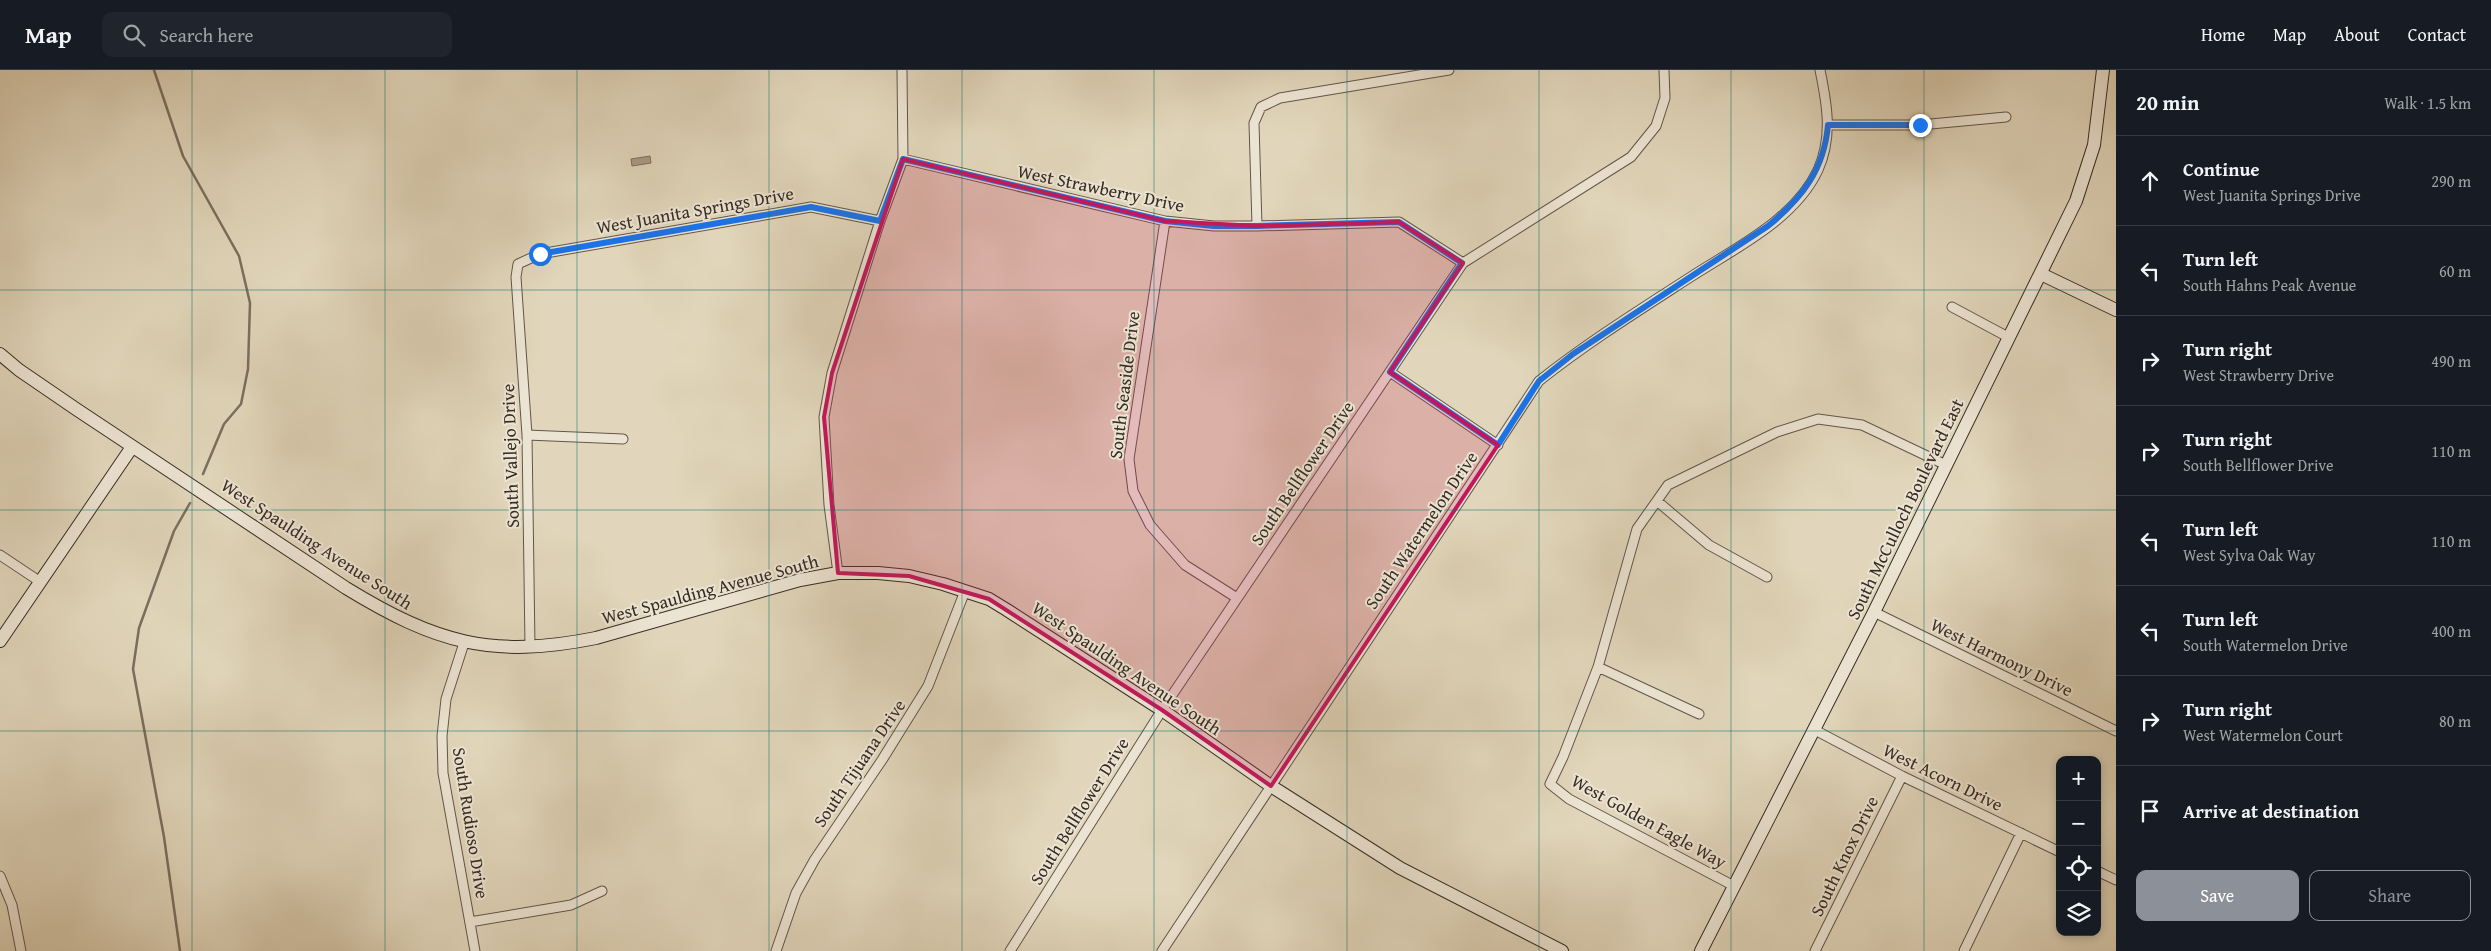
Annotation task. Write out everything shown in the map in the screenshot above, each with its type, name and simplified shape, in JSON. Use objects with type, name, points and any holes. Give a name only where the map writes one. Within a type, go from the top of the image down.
[{"type":"street","points":[[838,573],[829,505],[824,417],[832,373],[880,221],[903,159],[902,70]]},
{"type":"street","points":[[1256,226],[1254,123],[1261,107],[1280,98],[1449,70]]},
{"type":"street","name":"South Bellflower Drive","points":[[1010,951],[1162,710],[1462,263],[1631,157],[1656,126],[1665,98],[1664,70]]},
{"type":"street","name":"South Watermelon Drive","points":[[1162,951],[1539,381],[1573,354],[1768,226],[1784,213],[1809,184],[1818,170],[1824,154],[1828,125],[1820,70]]},
{"type":"street","name":"South McCulloch Boulevard East","points":[[1701,951],[1874,612],[2008,337],[2065,226],[2086,177],[2098,127],[2103,70]]},
{"type":"street","points":[[1828,125],[1920,125],[2006,117]]},
{"type":"street","name":"West Strawberry Drive","points":[[903,159],[1165,221],[1214,226],[1399,222],[1462,263]]},
{"type":"street","name":"West Juanita Springs Drive","points":[[518,264],[540,254],[811,207],[880,221]]},
{"type":"street","name":"South Seaside Drive","points":[[1165,221],[1129,459],[1133,491],[1150,525],[1185,565],[1237,598]]},
{"type":"street","name":"South Vallejo Drive","points":[[518,264],[516,277],[527,435],[530,647]]},
{"type":"street","points":[[2041,274],[2116,310]]},
{"type":"street","points":[[1952,307],[2008,337]]},
{"type":"street","name":"West Spaulding Avenue South","points":[[0,354],[18,370],[132,447],[386,613],[418,629],[464,643],[530,647],[562,645],[596,638],[800,580],[838,573],[878,573],[909,576],[965,591],[1007,610],[1162,710],[1271,786],[1400,868],[1562,951]]},
{"type":"street","points":[[1390,372],[1498,445]]},
{"type":"street","points":[[1699,714],[1598,667],[1637,529],[1668,486],[1777,432],[1818,419],[1862,425],[1946,465]]},
{"type":"street","points":[[527,435],[623,439]]},
{"type":"street","points":[[0,641],[39,581],[132,447]]},
{"type":"street","points":[[1657,501],[1709,545],[1767,577]]},
{"type":"street","points":[[0,555],[39,581]]},
{"type":"street","name":"South Tijuana Drive","points":[[776,951],[796,893],[815,859],[882,760],[928,686],[965,591]]},
{"type":"street","name":"West Harmony Drive","points":[[1874,612],[2116,731]]},
{"type":"street","name":"South Rudioso Drive","points":[[464,643],[446,699],[442,736],[443,773],[475,951]]},
{"type":"street","name":"West Golden Eagle Way","points":[[1598,667],[1550,784],[1569,799],[1734,886]]},
{"type":"street","name":"West Acorn Drive","points":[[1813,729],[1902,776],[2056,850]]},
{"type":"street","name":"South Knox Drive","points":[[1815,951],[1902,776]]},
{"type":"street","points":[[1966,950],[2021,833]]},
{"type":"street","points":[[2101,873],[2116,880]]},
{"type":"street","points":[[0,876],[12,905],[21,951]]},
{"type":"street","points":[[470,922],[571,905],[602,891]]},
{"type":"highlighted area","points":[[903,159],[1165,221],[1257,226],[1399,222],[1463,263],[1390,372],[1498,445],[1271,786],[1162,710],[989,599],[909,576],[838,573],[824,417],[832,373]]},
{"type":"shaded area","points":[[650,156],[651,163],[632,166],[631,159]]},
{"type":"waterway","points":[[154,70],[183,156],[239,256],[250,303],[248,369],[241,404],[224,424],[203,474]]},
{"type":"waterway","points":[[180,951],[164,837],[133,669],[139,628],[174,531],[190,503]]},
{"type":"route","points":[[540,254],[811,207],[880,221],[903,159],[1165,221],[1214,226],[1399,222],[1462,263],[1390,372],[1498,445],[1539,381],[1573,354],[1768,226],[1784,213],[1797,200],[1818,170],[1824,154],[1828,125],[1920,125]]}]
